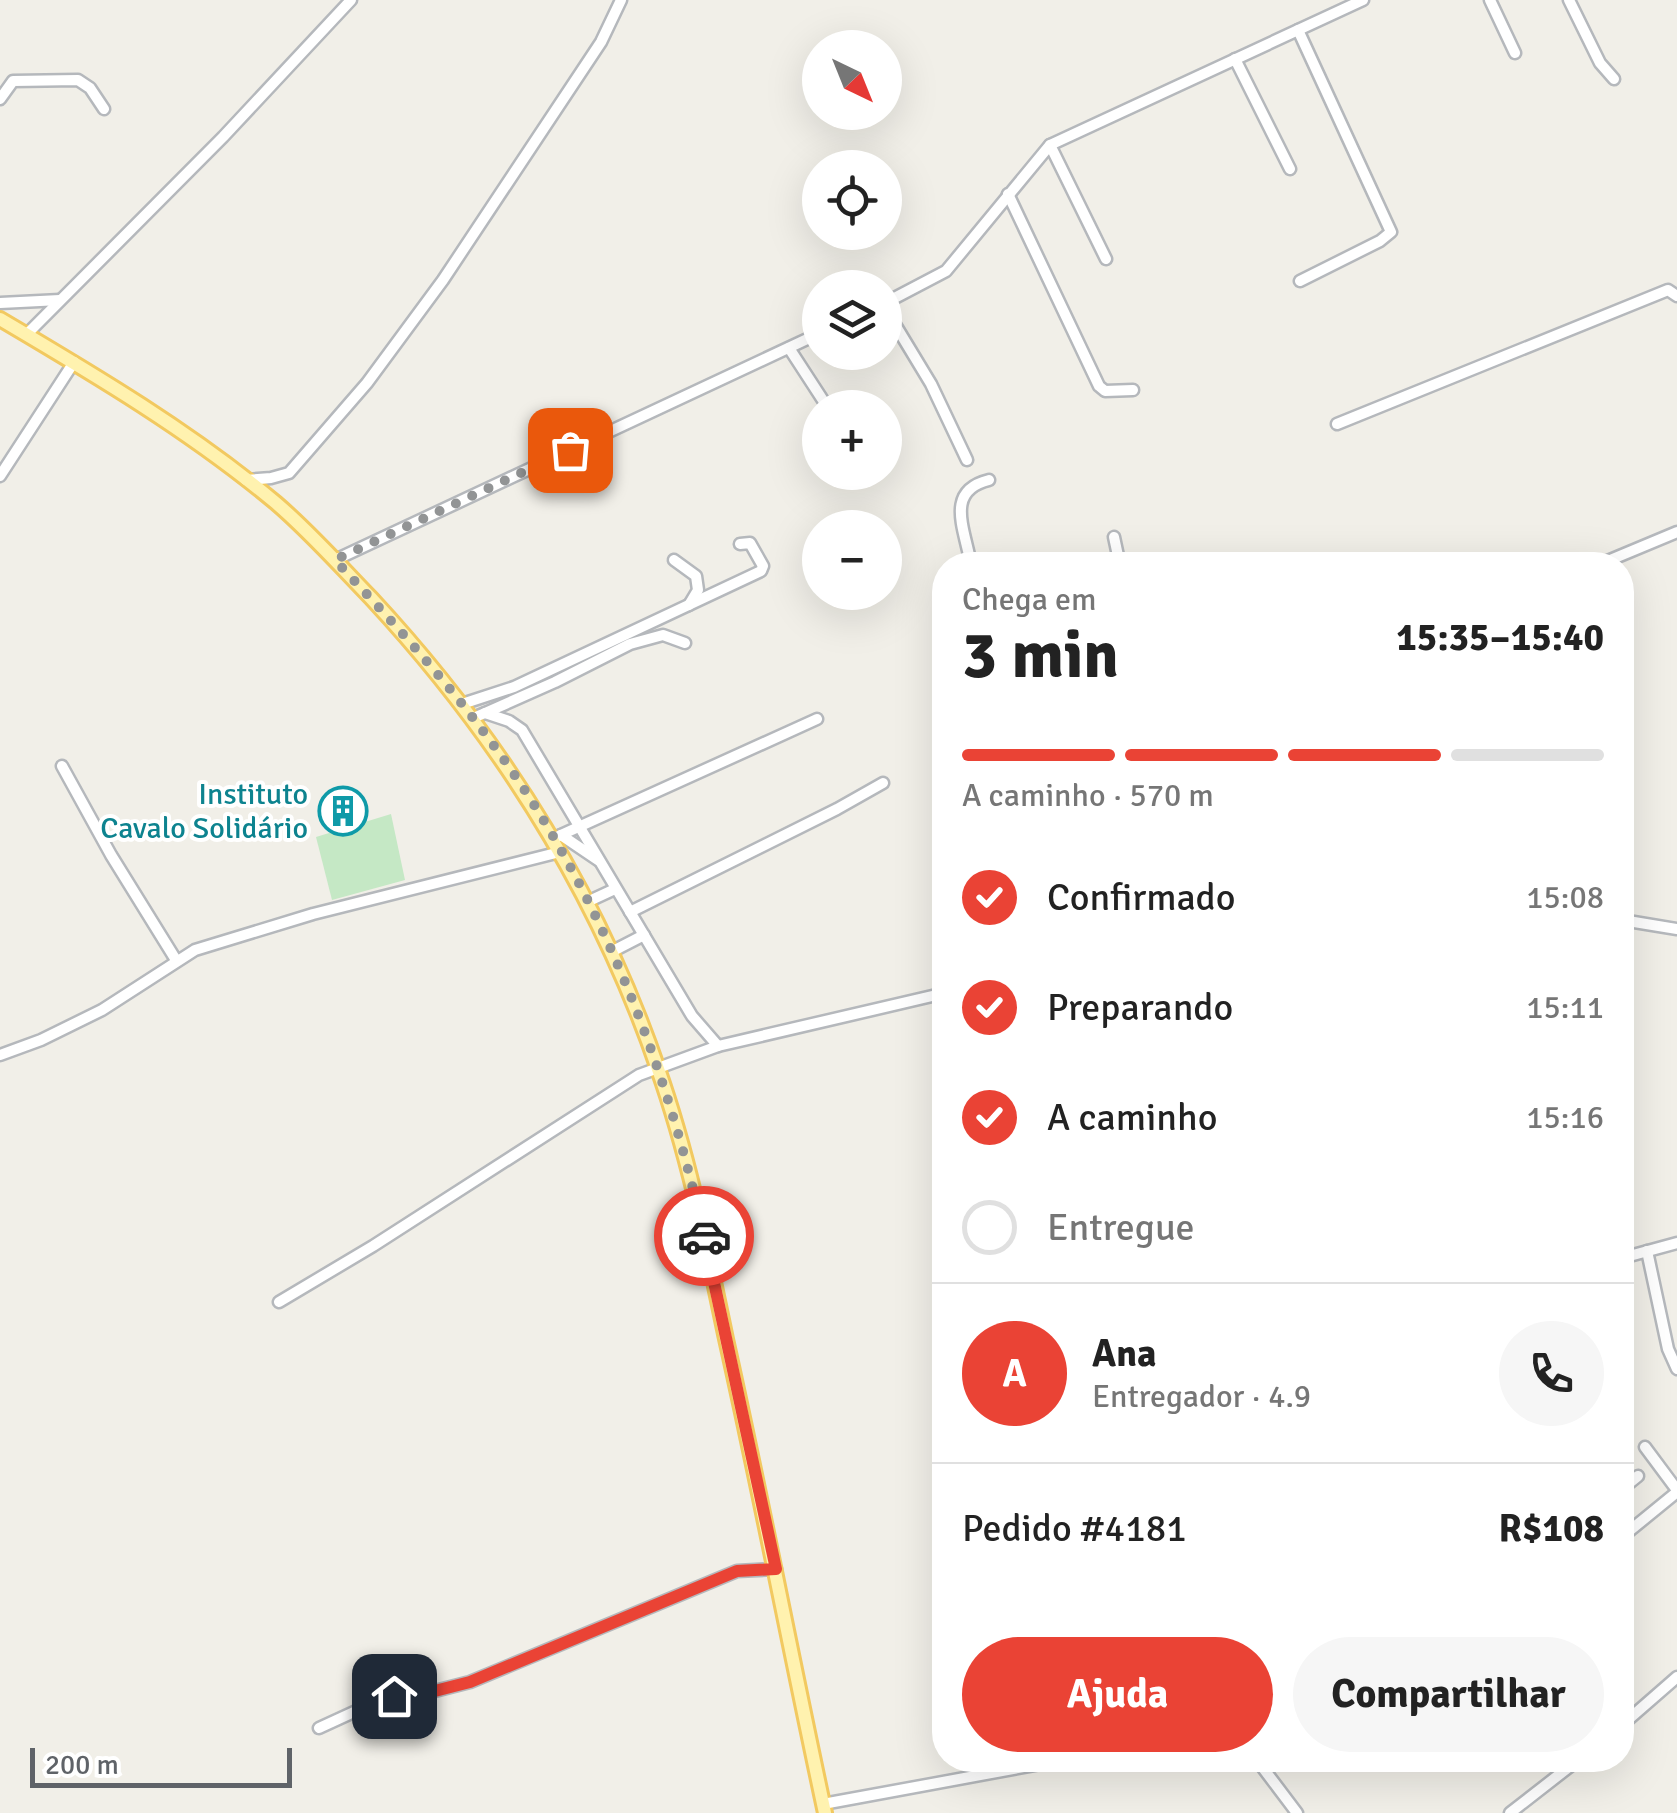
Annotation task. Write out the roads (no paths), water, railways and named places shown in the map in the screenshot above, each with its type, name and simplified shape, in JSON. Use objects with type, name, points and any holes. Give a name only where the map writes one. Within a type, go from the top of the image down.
[{"type":"main road","points":[[0,319],[122,391],[277,504],[426,658],[462,704],[479,716],[558,842],[611,952],[658,1067],[690,1174],[824,1809]]},
{"type":"street","points":[[26,334],[223,137],[351,0]]},
{"type":"street","points":[[246,480],[289,473],[368,383],[443,280],[601,42],[621,0]]},
{"type":"street","points":[[902,297],[940,276],[1050,144],[1363,0]]},
{"type":"street","points":[[1490,0],[1514,52]]},
{"type":"street","points":[[1568,0],[1600,62],[1614,79]]},
{"type":"street","points":[[1298,30],[1391,232],[1368,248],[1300,281]]},
{"type":"street","points":[[1236,59],[1290,169]]},
{"type":"street","points":[[0,99],[13,81],[78,80],[90,88],[104,109]]},
{"type":"street","points":[[1050,144],[1106,259]]},
{"type":"street","points":[[1008,194],[1099,386],[1105,391],[1133,390]]},
{"type":"street","points":[[1336,424],[1668,290],[1677,296]]},
{"type":"street","points":[[0,303],[61,300]]},
{"type":"street","points":[[902,335],[931,384],[967,460]]},
{"type":"street","points":[[335,560],[802,342]]},
{"type":"street","points":[[789,348],[816,390]]},
{"type":"street","points":[[0,476],[74,362]]},
{"type":"street","points":[[969,552],[960,506],[962,495],[970,484],[990,480]]},
{"type":"street","points":[[1629,552],[1677,532]]},
{"type":"street","points":[[1114,537],[1117,552]]},
{"type":"street","points":[[462,704],[514,687],[761,571],[763,566],[750,543],[740,544]]},
{"type":"street","points":[[674,560],[696,576],[698,590],[688,606]]},
{"type":"street","points":[[479,716],[630,644],[663,635],[685,644]]},
{"type":"street","points":[[479,716],[509,720],[522,730],[692,1016],[718,1046]]},
{"type":"street","points":[[0,1055],[42,1040],[102,1010],[176,960],[242,934],[558,842],[582,827],[817,718]]},
{"type":"street","points":[[62,766],[176,960]]},
{"type":"street","points":[[630,912],[882,784]]},
{"type":"street","points":[[558,842],[599,861]]},
{"type":"street","points":[[587,902],[615,888]]},
{"type":"street","points":[[1634,922],[1677,929]]},
{"type":"street","points":[[611,952],[644,935]]},
{"type":"street","points":[[278,1302],[373,1246],[639,1075],[718,1046],[932,996]]},
{"type":"street","points":[[1634,1255],[1677,1243]]},
{"type":"street","points":[[1647,1251],[1668,1349],[1677,1369]]},
{"type":"street","points":[[1634,1527],[1677,1491],[1645,1447]]},
{"type":"street","points":[[1634,1479],[1638,1476]]},
{"type":"street","points":[[319,1728],[380,1700],[470,1682],[737,1571],[776,1569]]},
{"type":"street","points":[[1634,1714],[1677,1676]]},
{"type":"street","points":[[824,1809],[1004,1772]]},
{"type":"street","points":[[1266,1772],[1297,1813]]},
{"type":"street","points":[[1510,1813],[1563,1772]]},
{"type":"place","name":"Instituto Cavalo Solidário","points":[[343,811]]}]
